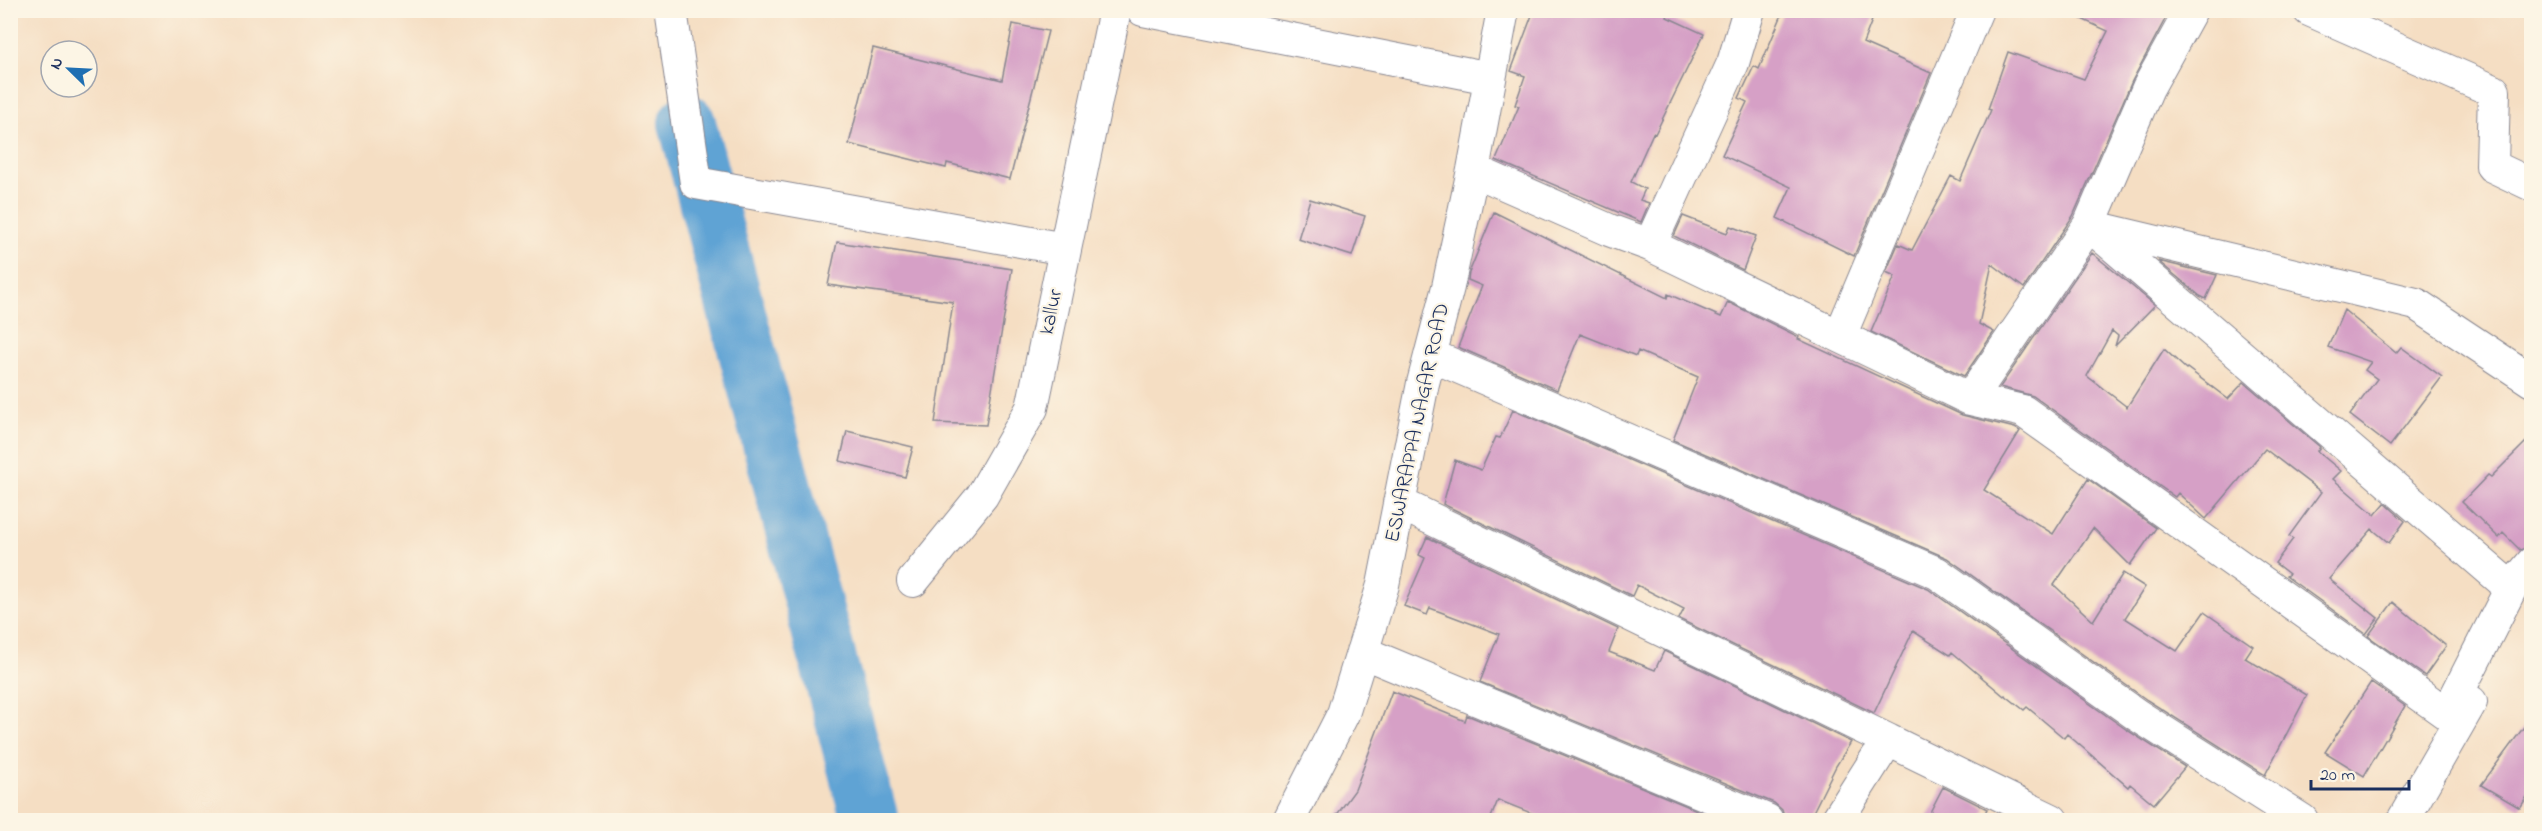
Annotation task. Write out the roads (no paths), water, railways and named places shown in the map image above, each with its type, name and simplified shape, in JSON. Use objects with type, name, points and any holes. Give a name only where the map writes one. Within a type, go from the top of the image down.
[{"type":"street","points":[[671,10],[696,183],[1065,249]]},
{"type":"street","name":"kallur","points":[[913,581],[982,496],[1032,408],[1115,10]]},
{"type":"street","points":[[1143,10],[1490,78]]},
{"type":"street","name":"ESWARAPPA NAGAR ROAD","points":[[1292,820],[1344,714],[1383,585],[1430,355],[1448,286],[1473,170],[1503,10]]},
{"type":"street","points":[[1650,245],[1732,63],[1749,10]]},
{"type":"street","points":[[1840,336],[1977,10]]},
{"type":"street","points":[[1970,399],[2089,225],[2148,88],[2192,10]]},
{"type":"street","points":[[2309,10],[2494,90],[2492,166],[2532,185]]},
{"type":"street","points":[[1473,170],[1609,230],[1650,245],[1970,399],[2023,411],[2447,714]]},
{"type":"street","points":[[2089,225],[2416,304],[2532,381]]},
{"type":"street","points":[[2089,225],[2511,588]]},
{"type":"street","points":[[1430,355],[1937,573],[2137,715],[2302,820]]},
{"type":"street","points":[[1399,503],[1888,740],[2033,816]]},
{"type":"street","points":[[2447,714],[2511,588],[2532,563]]},
{"type":"street","points":[[1362,652],[1767,820]]},
{"type":"street","points":[[2403,820],[2471,702],[2447,714]]},
{"type":"street","points":[[1837,820],[1888,740]]},
{"type":"waterway","points":[[687,123],[870,820]]}]
